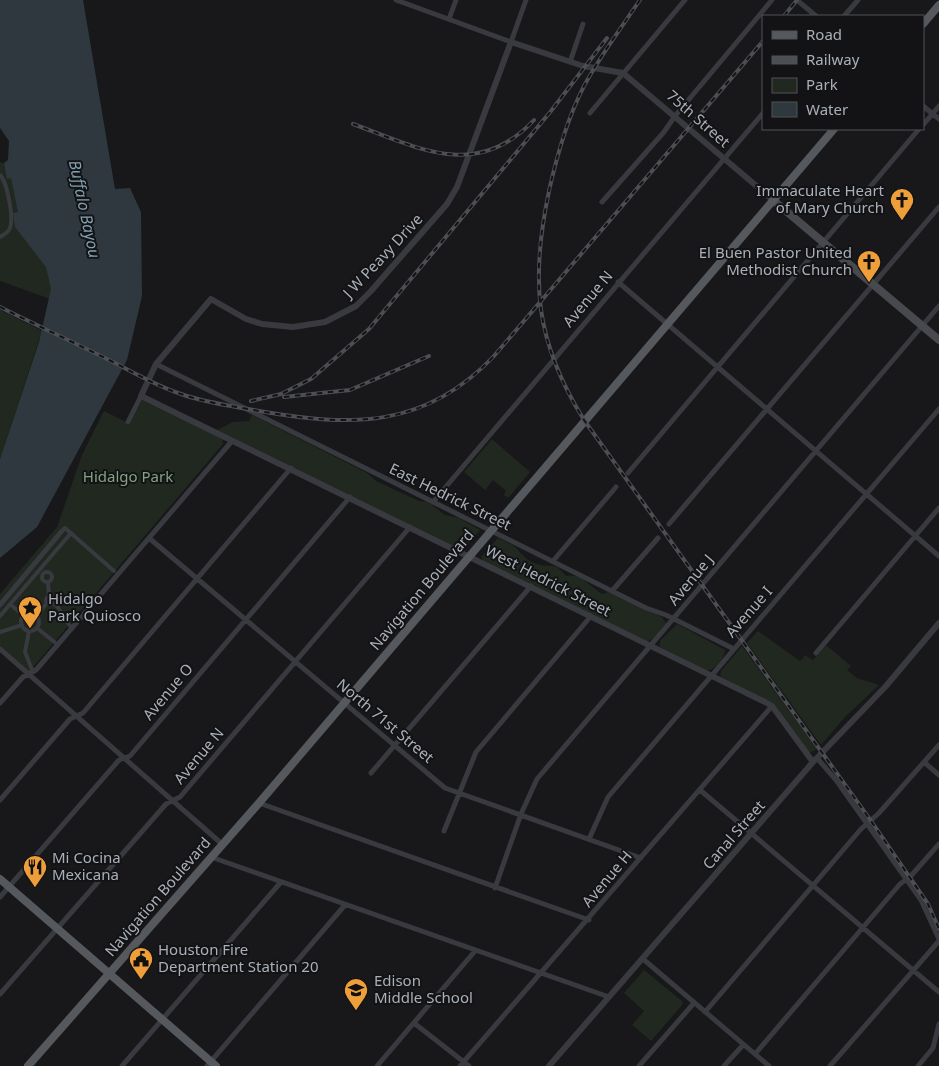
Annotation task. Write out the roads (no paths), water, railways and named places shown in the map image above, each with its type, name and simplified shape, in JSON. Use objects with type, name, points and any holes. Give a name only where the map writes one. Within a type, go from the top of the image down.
[{"type":"main road","points":[[924,23],[939,5]]},
{"type":"main road","name":"Navigation Boulevard","points":[[28,1066],[259,803],[833,130]]},
{"type":"main road","name":"75th Street","points":[[773,200],[939,340]]},
{"type":"main road","points":[[0,879],[110,972],[211,1064]]},
{"type":"street","name":"75th Street","points":[[396,0],[570,62],[623,73],[773,200]]},
{"type":"street","points":[[449,19],[456,0]]},
{"type":"street","name":"J W Peavy Drive","points":[[128,422],[156,364],[211,299],[246,319],[285,327],[312,326],[325,322],[356,306],[371,291],[447,204],[456,187],[526,0]]},
{"type":"street","points":[[590,112],[685,0]]},
{"type":"street","points":[[602,202],[664,132],[675,116],[772,0]]},
{"type":"street","points":[[796,0],[815,15]]},
{"type":"street","points":[[845,15],[858,0]]},
{"type":"street","points":[[570,62],[583,24]]},
{"type":"street","points":[[924,124],[939,106]]},
{"type":"street","points":[[924,107],[939,119]]},
{"type":"street","name":"Avenue N","points":[[433,502],[762,114]]},
{"type":"street","points":[[628,472],[918,130]]},
{"type":"street","points":[[0,174],[5,180],[12,222],[9,231],[0,237]]},
{"type":"street","points":[[668,524],[939,207]]},
{"type":"street","points":[[618,282],[716,368],[939,556]]},
{"type":"street","name":"Avenue J","points":[[495,888],[521,814],[537,779],[939,306]]},
{"type":"street","name":"East Hedrick Street","points":[[156,364],[612,591],[734,649]]},
{"type":"street","name":"West Hedrick Street","points":[[141,396],[470,555],[772,706],[866,824],[921,900],[939,940]]},
{"type":"street","name":"Avenue I","points":[[589,839],[608,797],[939,409]]},
{"type":"street","points":[[0,704],[23,677],[31,673],[58,645],[232,441]]},
{"type":"street","points":[[0,800],[70,719],[84,713],[291,468]]},
{"type":"street","points":[[553,561],[616,487]]},
{"type":"street","name":"Avenue O","points":[[0,897],[119,760],[130,756],[350,498]]},
{"type":"street","points":[[816,653],[939,508]]},
{"type":"street","name":"Avenue N","points":[[0,994],[166,804],[180,797],[410,527]]},
{"type":"street","points":[[0,605],[65,528],[114,571]]},
{"type":"street","points":[[0,616],[70,533]]},
{"type":"street","name":"North 71st Street","points":[[149,538],[445,788],[641,858]]},
{"type":"street","points":[[612,591],[658,538]]},
{"type":"street","points":[[36,616],[51,599],[49,597],[48,582]]},
{"type":"street","points":[[371,773],[531,586]]},
{"type":"street","points":[[49,602],[57,606],[72,629]]},
{"type":"street","points":[[10,604],[24,616]]},
{"type":"street","points":[[24,616],[29,614],[36,616],[39,622],[37,628]]},
{"type":"street","points":[[22,625],[24,616]]},
{"type":"street","points":[[444,832],[476,752],[591,616]]},
{"type":"street","name":"Canal Street","points":[[549,1066],[815,760],[886,686],[939,623]]},
{"type":"street","points":[[22,625],[29,631]]},
{"type":"street","points":[[0,632],[22,625]]},
{"type":"street","points":[[37,628],[58,645]]},
{"type":"street","points":[[29,631],[37,628]]},
{"type":"street","points":[[29,631],[26,652],[31,673]]},
{"type":"street","points":[[0,649],[31,673],[76,717],[222,844]]},
{"type":"street","name":"Avenue H","points":[[462,1064],[589,920],[772,706]]},
{"type":"street","points":[[705,1012],[866,824],[939,745]]},
{"type":"street","points":[[924,762],[939,775]]},
{"type":"street","points":[[700,790],[939,992]]},
{"type":"street","points":[[259,803],[589,920]]},
{"type":"street","points":[[755,1054],[862,927],[939,844]]},
{"type":"street","points":[[210,857],[609,997]]},
{"type":"street","points":[[122,1066],[281,882]]},
{"type":"street","points":[[211,1064],[345,905]]},
{"type":"street","points":[[830,1066],[939,940]]},
{"type":"street","points":[[377,1066],[475,951]]},
{"type":"street","points":[[643,959],[769,1066]]},
{"type":"street","points":[[639,1066],[694,1002]]},
{"type":"street","points":[[414,1022],[462,1064],[469,1066]]},
{"type":"street","points":[[918,1066],[933,1048],[939,1024]]},
{"type":"street","points":[[724,1066],[743,1045]]},
{"type":"water","name":"Buffalo Bayou","points":[[0,0],[83,0],[115,189],[130,188],[141,212],[142,296],[127,360],[37,527],[0,558],[0,459],[39,342],[51,289],[46,267],[15,227],[13,213],[18,212],[11,178],[7,179],[4,163],[8,160],[9,141],[0,128]]},
{"type":"railway","points":[[640,0],[584,86],[572,111],[559,151],[543,223],[540,254],[541,310],[546,337],[555,364],[584,420],[871,821],[928,904],[939,929]]},
{"type":"railway","points":[[785,15],[797,0]]},
{"type":"railway","points":[[251,401],[281,394],[311,379],[369,329],[551,111],[607,38]]},
{"type":"railway","points":[[0,307],[154,383],[200,400],[259,411],[325,419],[356,420],[385,417],[414,410],[441,398],[468,380],[494,356],[762,42]]},
{"type":"railway","points":[[353,124],[424,149],[446,154],[469,154],[491,150],[513,139],[534,120]]},
{"type":"railway","points":[[284,397],[350,390],[429,356]]},
{"type":"place","name":"Immaculate Heart of Mary Church","points":[[902,221]]},
{"type":"place","name":"El Buen Pastor United Methodist Church","points":[[869,283]]},
{"type":"place","name":"Hidalgo Park Quiosco","points":[[30,629]]},
{"type":"place","name":"Mi Cocina Mexicana","points":[[35,888]]},
{"type":"place","name":"Houston Fire Department Station 20","points":[[141,980]]},
{"type":"place","name":"Edison Middle School","points":[[356,1011]]},
{"type":"park label","name":"Hidalgo Park","points":[[128,477]]}]
